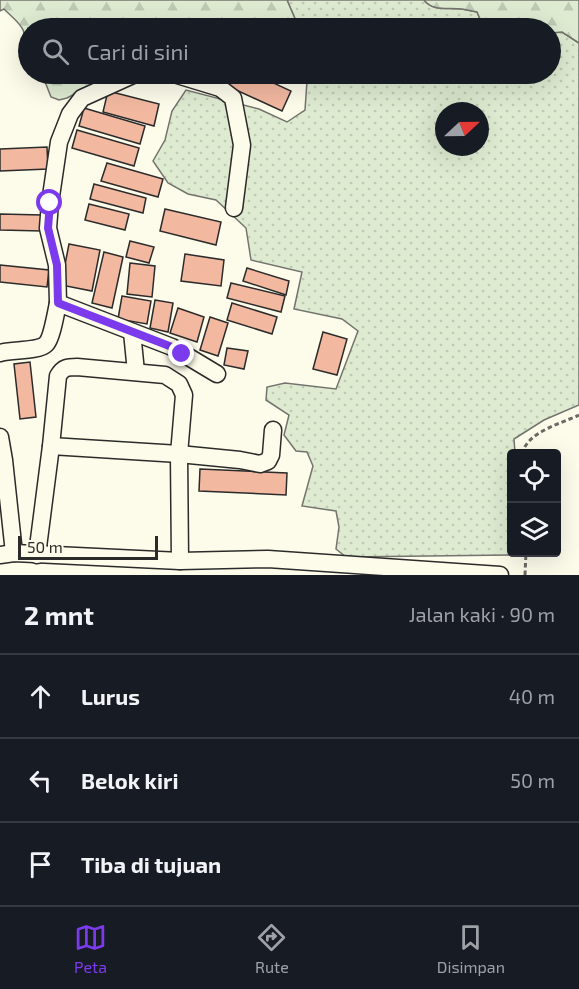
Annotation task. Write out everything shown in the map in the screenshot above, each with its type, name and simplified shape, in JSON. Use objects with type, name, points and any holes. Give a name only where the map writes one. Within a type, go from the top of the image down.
[{"type":"street","points":[[0,353],[38,348],[46,344],[50,338],[58,303],[57,265],[48,228],[59,142],[70,114],[82,98],[113,84]]},
{"type":"street","points":[[206,84],[219,88],[233,98],[242,145],[234,208]]},
{"type":"street","points":[[58,303],[172,347],[217,374]]},
{"type":"street","points":[[132,332],[136,372]]},
{"type":"street","points":[[37,555],[58,376],[66,367],[165,375],[180,384],[184,395],[179,454],[180,561]]},
{"type":"street","points":[[51,446],[179,454],[260,464],[268,461],[271,455],[273,430]]},
{"type":"street","points":[[0,437],[4,460],[7,554],[180,561],[267,559],[500,575]]},
{"type":"path","points":[[523,449],[530,438],[579,415]]},
{"type":"path","points":[[525,575],[526,557]]},
{"type":"green space","points":[[0,0],[287,0],[295,18],[18,18],[18,23],[4,9],[0,11]]},
{"type":"green space","points":[[287,0],[424,0],[437,8],[477,12],[480,18],[295,18]]},
{"type":"green space","points":[[424,0],[579,0],[579,43],[561,32],[561,18],[480,18],[477,12],[437,8]]},
{"type":"green space","points":[[561,32],[579,43],[579,405],[544,420],[514,439],[515,449],[507,449],[507,555],[346,557],[336,549],[339,527],[336,511],[302,506],[313,466],[307,452],[296,451],[284,435],[289,415],[266,400],[267,387],[285,383],[336,389],[358,331],[342,319],[294,309],[302,272],[251,260],[246,228],[216,200],[188,194],[168,183],[153,161],[165,140],[172,111],[186,90],[259,109],[287,122],[305,110],[307,84],[561,84]]},
{"type":"green space","points":[[46,84],[94,84],[67,98],[59,100],[51,97]]},
{"type":"building","points":[[223,84],[276,84],[291,91],[282,111]]},
{"type":"building","points":[[108,91],[159,104],[154,126],[103,112]]},
{"type":"building","points":[[84,108],[145,126],[140,144],[79,126]]},
{"type":"building","points":[[77,130],[139,148],[134,166],[72,148]]},
{"type":"building","points":[[47,147],[48,169],[0,171],[0,149]]},
{"type":"building","points":[[107,163],[163,179],[158,197],[101,181]]},
{"type":"building","points":[[94,184],[146,198],[143,213],[90,199]]},
{"type":"building","points":[[89,204],[129,214],[125,230],[85,220]]},
{"type":"building","points":[[165,209],[221,222],[216,245],[160,231]]},
{"type":"building","points":[[0,214],[42,215],[42,231],[0,230]]},
{"type":"building","points":[[130,241],[154,247],[149,263],[126,257]]},
{"type":"building","points":[[69,244],[100,250],[92,291],[61,285]]},
{"type":"building","points":[[104,252],[123,257],[112,308],[92,303]]},
{"type":"building","points":[[185,254],[224,260],[221,286],[181,281]]},
{"type":"building","points":[[130,263],[155,266],[152,297],[127,294]]},
{"type":"building","points":[[0,265],[49,270],[47,287],[0,282]]},
{"type":"building","points":[[247,268],[289,281],[286,295],[243,281]]},
{"type":"building","points":[[231,283],[285,296],[281,312],[227,298]]},
{"type":"building","points":[[122,296],[151,301],[147,324],[118,319]]},
{"type":"building","points":[[155,300],[173,303],[168,332],[150,328]]},
{"type":"building","points":[[232,303],[277,317],[272,334],[227,320]]},
{"type":"building","points":[[178,308],[204,317],[197,342],[170,333]]},
{"type":"building","points":[[210,317],[228,323],[218,356],[200,350]]},
{"type":"building","points":[[323,332],[347,339],[337,375],[313,369]]},
{"type":"building","points":[[227,348],[248,351],[244,369],[224,365]]},
{"type":"building","points":[[30,362],[36,417],[20,419],[14,364]]},
{"type":"building","points":[[200,469],[287,473],[286,495],[199,491]]},
{"type":"route","points":[[50,203],[48,228],[57,265],[58,303],[172,347],[182,354]]}]
